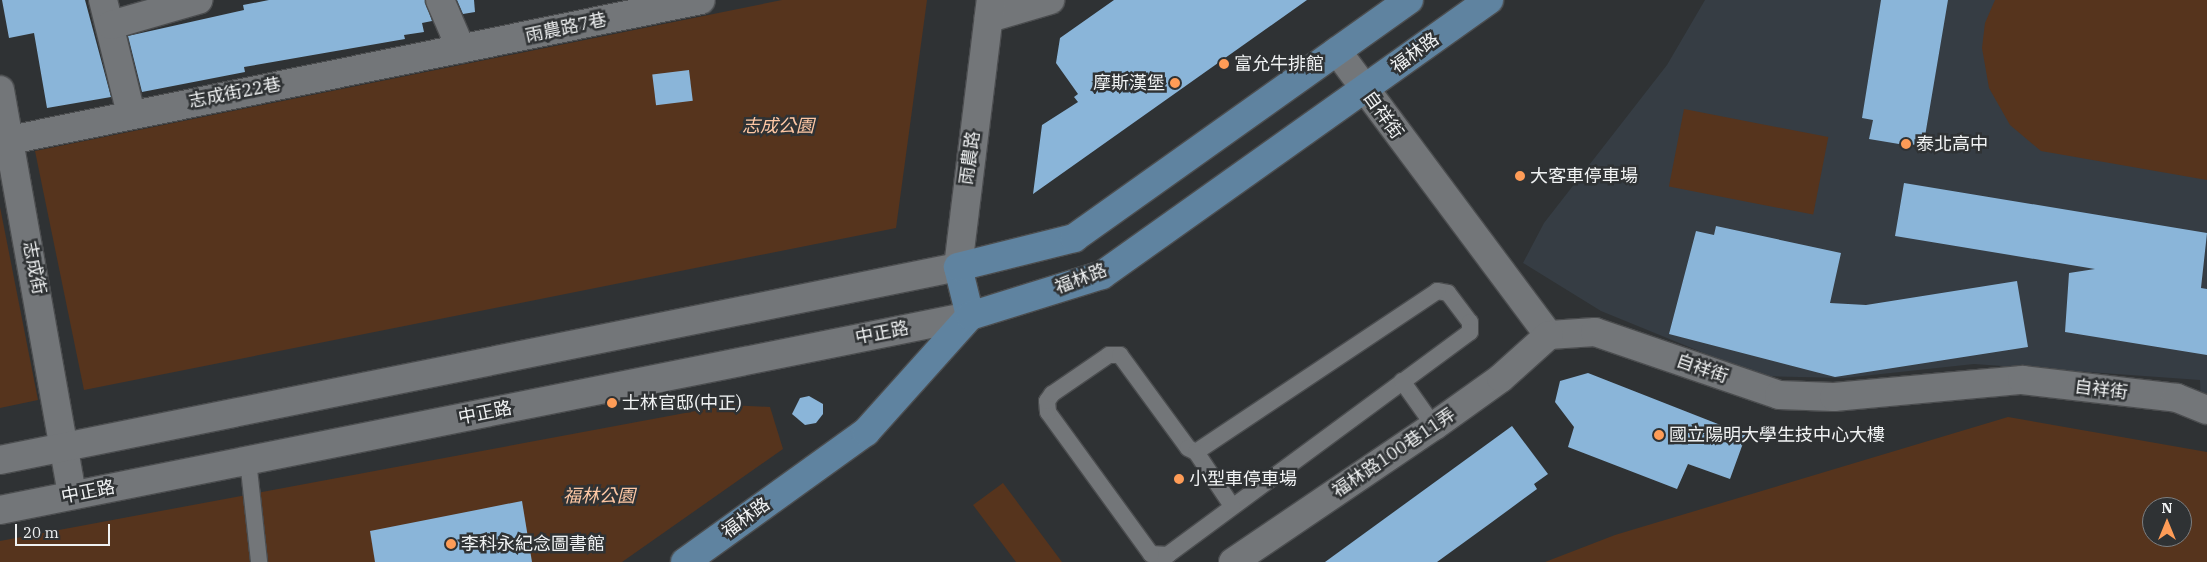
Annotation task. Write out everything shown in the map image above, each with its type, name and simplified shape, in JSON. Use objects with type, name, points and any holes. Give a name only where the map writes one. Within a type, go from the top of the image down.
[{"type":"main road","points":[[958,267],[1074,238],[1409,0]]},
{"type":"main road","name":"福林路","points":[[685,562],[866,432],[970,316],[1102,275],[1489,0]]},
{"type":"main road","name":"雨農路","points":[[958,267],[970,316]]},
{"type":"street","points":[[131,114],[106,12],[198,0]]},
{"type":"street","points":[[440,0],[461,49]]},
{"type":"street","name":"雨農路7巷","points":[[461,49],[701,0]]},
{"type":"street","points":[[990,9],[1050,0]]},
{"type":"street","name":"雨農路","points":[[958,267],[990,9]]},
{"type":"street","name":"志成街22巷","points":[[5,141],[131,114],[461,49]]},
{"type":"street","name":"自祥街","points":[[1337,51],[1549,336],[1595,332],[1779,395],[1834,397],[2022,380],[2177,398],[2207,410]]},
{"type":"street","name":"志成街","points":[[0,90],[5,141],[65,447],[72,495]]},
{"type":"street","points":[[0,460],[958,267]]},
{"type":"street","name":"中正路","points":[[0,510],[970,316]]},
{"type":"street","name":"福林路100巷11弄","points":[[1232,562],[1434,426],[1501,378],[1549,336]]},
{"type":"lane","points":[[1196,452],[1427,295],[1437,291],[1448,293],[1470,322],[1470,332],[1168,555],[1151,554],[1048,412],[1047,401],[1109,355],[1120,354],[1188,448],[1196,452],[1232,506]]},
{"type":"lane","points":[[1402,382],[1434,426]]},
{"type":"lane","points":[[248,460],[259,562]]},
{"type":"shaded area","name":"泰北高中","points":[[1705,0],[2207,0],[2207,406],[2201,406],[2200,380],[1974,364],[1844,378],[1760,376],[1601,311],[1523,263],[1544,223],[1667,65]]},
{"type":"green space","name":"志成公園","points":[[782,0],[927,0],[896,228],[84,390],[35,151]]},
{"type":"green space","points":[[1995,0],[2207,0],[2207,180],[2041,151],[2010,125],[1989,88],[1982,48],[1985,23]]},
{"type":"green space","points":[[1684,109],[1828,137],[1813,215],[1669,187]]},
{"type":"green space","points":[[0,207],[38,400],[0,408]]},
{"type":"green space","name":"福林公園","points":[[728,405],[770,407],[783,449],[622,562],[0,562],[0,541]]},
{"type":"green space","points":[[2008,417],[2207,452],[2207,562],[1545,562],[1615,535]]},
{"type":"green space","points":[[1003,483],[1062,562],[1016,562],[973,505]]},
{"type":"building","points":[[2,0],[85,0],[111,97],[47,108],[34,33],[9,38]]},
{"type":"building","points":[[269,0],[425,0],[432,21],[422,23],[424,32],[404,35],[405,39],[244,67],[245,72],[142,92],[128,36],[244,10],[243,5]]},
{"type":"building","points":[[457,0],[474,0],[475,12],[463,14]]},
{"type":"building","points":[[1114,0],[1307,0],[1033,194],[1042,125],[1078,102],[1074,97],[1078,94],[1056,63],[1060,38]]},
{"type":"building","points":[[1881,0],[1948,0],[1923,148],[1869,139],[1873,120],[1862,118]]},
{"type":"building","points":[[689,70],[693,101],[656,105],[652,75]]},
{"type":"building","points":[[1904,183],[2207,233],[2201,288],[2207,289],[2207,355],[2065,332],[2069,273],[2095,269],[1895,236]]},
{"type":"building","points":[[1716,226],[1841,253],[1830,303],[1866,305],[2017,281],[2028,347],[1835,377],[1669,334],[1696,231],[1714,235]]},
{"type":"building","name":"國立陽明大學生技中心大樓","points":[[1588,373],[1746,435],[1730,479],[1688,464],[1677,489],[1568,447],[1574,427],[1555,402],[1560,381]]},
{"type":"building","points":[[809,396],[823,404],[823,414],[816,423],[805,425],[792,414],[800,398]]},
{"type":"building","points":[[1512,426],[1548,474],[1534,484],[1537,489],[1488,525],[1437,562],[1325,562]]},
{"type":"building","name":"李科永紀念圖書館","points":[[522,501],[532,562],[375,562],[370,531]]},
{"type":"place","name":"富允牛排館","points":[[1224,64]]},
{"type":"place","name":"摩斯漢堡","points":[[1175,83]]},
{"type":"place","name":"泰北高中","points":[[1906,144]]},
{"type":"place","name":"大客車停車場","points":[[1520,176]]},
{"type":"place","name":"士林官邸(中正)","points":[[612,403]]},
{"type":"place","name":"國立陽明大學生技中心大樓","points":[[1659,435]]},
{"type":"place","name":"小型車停車場","points":[[1179,479]]},
{"type":"place","name":"李科永紀念圖書館","points":[[451,544]]}]
